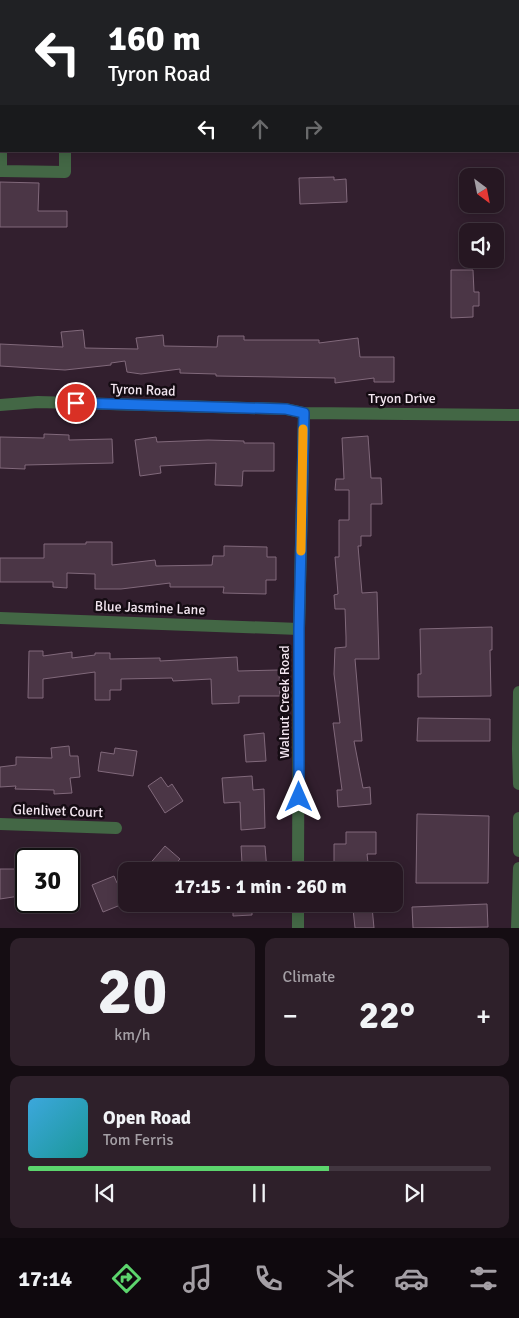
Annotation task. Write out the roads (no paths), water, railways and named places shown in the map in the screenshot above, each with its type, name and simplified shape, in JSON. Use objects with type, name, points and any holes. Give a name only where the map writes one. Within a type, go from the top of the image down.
[{"type":"street","points":[[1,152],[1,171],[65,172],[65,152]]},
{"type":"street","name":"Tyron Road","points":[[0,405],[38,402],[286,409]]},
{"type":"street","name":"Tryon Drive","points":[[286,409],[304,413],[519,415]]},
{"type":"street","name":"Walnut Creek Road","points":[[298,862],[299,629],[304,413]]},
{"type":"street","name":"Blue Jasmine Lane","points":[[0,618],[299,629]]},
{"type":"street","points":[[519,692],[519,784]]},
{"type":"street","points":[[519,818],[519,851]]},
{"type":"street","name":"Glenlivet Court","points":[[0,824],[116,828]]},
{"type":"street","points":[[517,928],[519,868]]},
{"type":"street","points":[[298,912],[298,928]]}]
